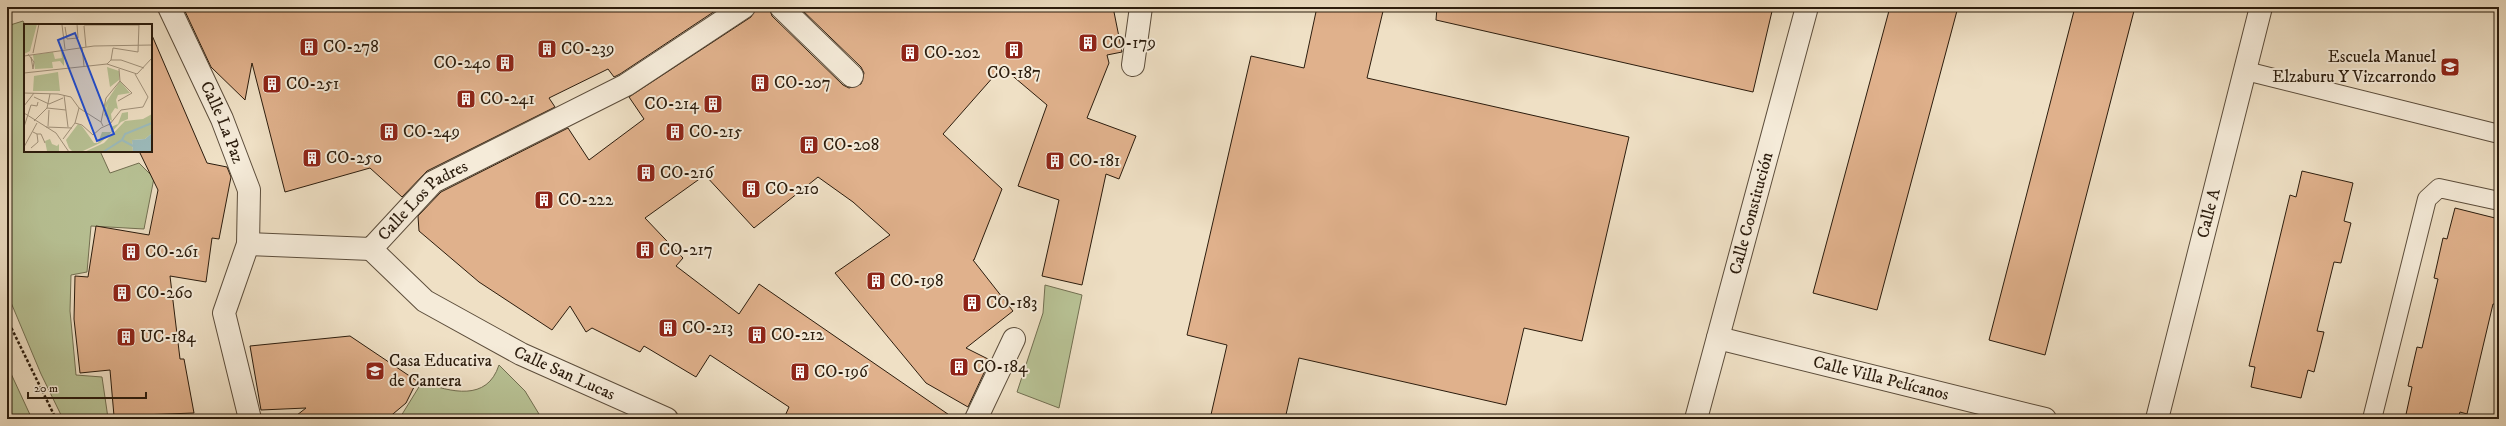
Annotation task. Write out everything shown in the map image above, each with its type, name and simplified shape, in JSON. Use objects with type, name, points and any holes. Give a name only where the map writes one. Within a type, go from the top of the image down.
[{"type":"street","name":"Calle La Paz","points":[[169,7],[222,119],[249,190],[248,244]]},
{"type":"street","name":"Calle Los Padres","points":[[248,244],[371,250],[433,182],[626,85],[744,7]]},
{"type":"street","points":[[781,7],[852,76]]},
{"type":"street","points":[[1134,65],[1141,7]]},
{"type":"street","name":"Calle Constitución","points":[[1696,419],[1807,7]]},
{"type":"street","name":"Calle A","points":[[2157,419],[2261,7]]},
{"type":"street","points":[[248,244],[224,313],[250,419]]},
{"type":"street","name":"Calle San Lucas","points":[[371,250],[425,301],[521,354],[666,419]]},
{"type":"street","name":"Calle Villa Pelícanos","points":[[1718,338],[2045,419]]},
{"type":"street","points":[[976,419],[1014,339]]},
{"type":"lane","points":[[2246,71],[2499,134]]},
{"type":"lane","points":[[2372,419],[2427,199],[2439,188],[2499,201]]},
{"type":"path","points":[[7,319],[56,419]]},
{"type":"green space","points":[[23,21],[24,24],[24,152],[100,152],[110,173],[139,163],[154,178],[144,229],[91,226],[87,272],[71,275],[70,311],[76,375],[102,377],[108,418],[163,419],[63,419],[41,374],[7,293],[7,26]]},
{"type":"green space","points":[[1045,285],[1082,295],[1059,408],[1017,392],[1043,313]]},
{"type":"green space","points":[[7,365],[32,419],[7,419]]},
{"type":"green space","points":[[499,365],[525,391],[542,419],[396,419],[401,416],[422,382],[456,391],[477,389],[486,385],[493,377]]},
{"type":"building","points":[[183,7],[721,7],[620,74],[614,77],[608,69],[549,98],[555,107],[427,171],[402,197],[370,168],[285,192],[252,63],[245,100],[211,67]]},
{"type":"building","points":[[756,7],[769,7],[772,16],[843,85],[849,88],[861,84],[864,73],[861,67],[799,7],[1113,7],[1122,52],[1107,55],[1109,63],[1087,118],[1136,136],[1119,179],[1106,174],[1082,285],[1042,276],[1059,200],[1018,186],[1047,105],[1002,67],[943,134],[1002,189],[973,260],[1013,311],[966,348],[990,360],[968,407],[926,383],[835,273],[890,235],[853,202],[818,177],[754,228],[705,175],[645,218],[683,258],[676,266],[739,314],[759,284],[955,419],[838,419],[785,416],[789,407],[710,355],[696,377],[644,346],[640,352],[592,328],[586,332],[570,306],[552,330],[479,282],[419,231],[418,216],[441,192],[568,128],[589,160],[644,119],[629,97],[751,17]]},
{"type":"building","points":[[1317,7],[1384,7],[1367,78],[1629,137],[1582,341],[1524,328],[1506,405],[1299,358],[1285,419],[1210,419],[1227,345],[1187,335],[1251,56],[1304,68]]},
{"type":"building","points":[[1437,7],[1773,7],[1753,92],[1436,20]]},
{"type":"building","points":[[1890,7],[1958,7],[1877,310],[1813,293]]},
{"type":"building","points":[[2075,7],[2135,7],[2045,355],[1989,340]]},
{"type":"building","points":[[152,35],[207,163],[227,167],[231,177],[219,239],[212,238],[206,282],[170,276],[180,359],[184,359],[194,413],[114,416],[110,370],[80,373],[74,319],[75,276],[88,277],[96,226],[149,235],[158,190],[139,152],[152,152]]},
{"type":"building","points":[[2302,171],[2353,183],[2344,221],[2351,223],[2341,263],[2334,262],[2317,331],[2324,332],[2314,372],[2308,370],[2301,398],[2251,387],[2255,367],[2249,366],[2290,195],[2296,197]]},
{"type":"building","points":[[2455,208],[2499,219],[2499,287],[2495,304],[2493,304],[2467,414],[2460,412],[2458,419],[2405,419],[2412,387],[2408,386],[2417,347],[2422,348],[2438,279],[2434,278],[2443,238],[2447,239]]},
{"type":"building","points":[[350,336],[417,381],[406,403],[387,419],[292,419],[306,408],[261,410],[250,346]]},
{"type":"place","name":"CO-179","points":[[1088,43]]},
{"type":"place","name":"CO-278","points":[[309,47]]},
{"type":"place","name":"CO-239","points":[[547,49]]},
{"type":"place","name":"CO-187","points":[[1014,50]]},
{"type":"place","name":"CO-202","points":[[910,53]]},
{"type":"place","name":"CO-240","points":[[505,63]]},
{"type":"place","name":"Escuela Manuel Elzaburu Y Vizcarrondo","points":[[2450,67]]},
{"type":"place","name":"CO-207","points":[[760,83]]},
{"type":"place","name":"CO-251","points":[[272,84]]},
{"type":"place","name":"CO-241","points":[[466,99]]},
{"type":"place","name":"CO-214","points":[[713,104]]},
{"type":"place","name":"CO-249","points":[[389,132]]},
{"type":"place","name":"CO-215","points":[[675,132]]},
{"type":"place","name":"CO-208","points":[[809,145]]},
{"type":"place","name":"CO-250","points":[[312,158]]},
{"type":"place","name":"CO-181","points":[[1055,161]]},
{"type":"place","name":"CO-216","points":[[646,173]]},
{"type":"place","name":"CO-210","points":[[751,189]]},
{"type":"place","name":"CO-222","points":[[544,200]]},
{"type":"place","name":"CO-217","points":[[645,250]]},
{"type":"place","name":"CO-261","points":[[131,252]]},
{"type":"place","name":"CO-198","points":[[876,281]]},
{"type":"place","name":"CO-260","points":[[122,293]]},
{"type":"place","name":"CO-183","points":[[972,303]]},
{"type":"place","name":"CO-213","points":[[668,328]]},
{"type":"place","name":"CO-212","points":[[757,335]]},
{"type":"place","name":"UC-184","points":[[126,337]]},
{"type":"place","name":"CO-184","points":[[959,367]]},
{"type":"place","name":"Casa Educativa de Cantera","points":[[375,371]]},
{"type":"place","name":"CO-196","points":[[800,372]]}]
